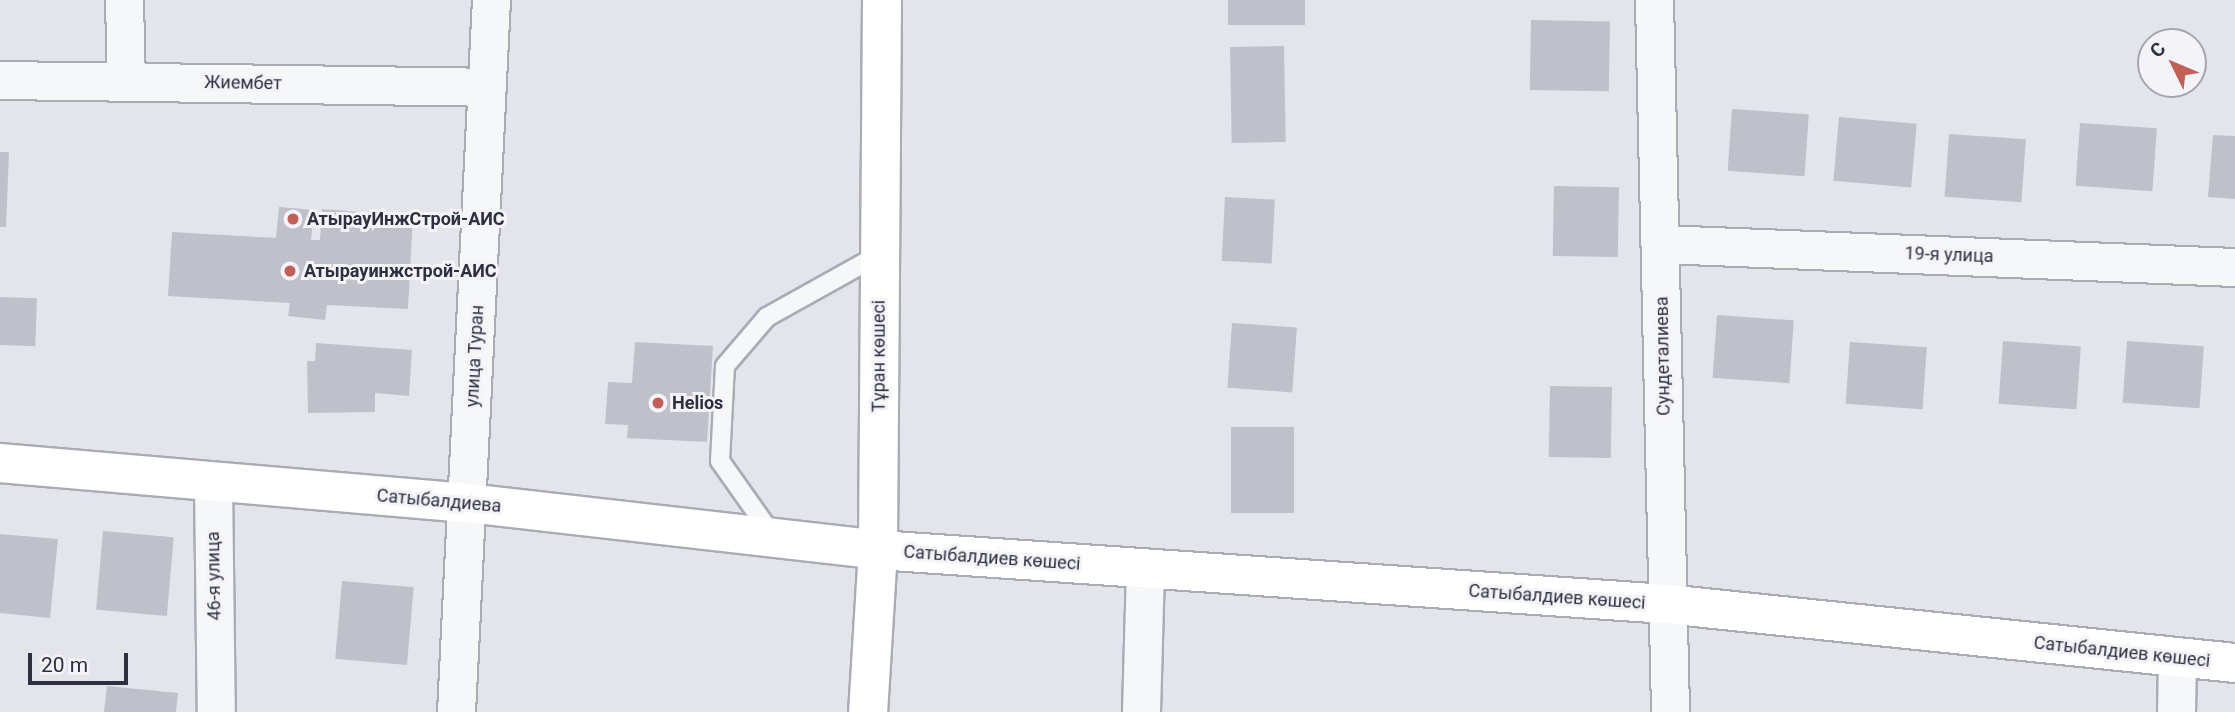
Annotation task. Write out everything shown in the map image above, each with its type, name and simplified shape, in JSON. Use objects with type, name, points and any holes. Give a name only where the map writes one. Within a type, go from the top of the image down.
[{"type":"main road","name":"Тұран көшесі","points":[[868,712],[878,550],[882,0]]},
{"type":"main road","name":"Сатыбалдиева","points":[[0,463],[468,503],[878,550]]},
{"type":"main road","name":"Сатыбалдиев көшесі","points":[[878,550],[1666,604],[2235,663]]},
{"type":"street","points":[[124,0],[125,82]]},
{"type":"street","name":"улица Туран","points":[[468,503],[491,0]]},
{"type":"street","name":"Сундеталиева","points":[[1654,0],[1662,244],[1666,604],[1670,712]]},
{"type":"street","name":"Жиембет","points":[[0,80],[487,87]]},
{"type":"street","name":"19-я улица","points":[[1662,244],[2235,267]]},
{"type":"street","name":"46-я улица","points":[[213,482],[216,712]]},
{"type":"street","points":[[456,712],[468,503]]},
{"type":"street","points":[[1141,712],[1145,568]]},
{"type":"street","points":[[2176,712],[2177,658]]},
{"type":"lane","points":[[773,536],[720,461],[725,366],[768,317],[880,254]]},
{"type":"building","points":[[1228,0],[1305,0],[1305,25],[1228,25]]},
{"type":"building","points":[[1531,20],[1610,21],[1609,91],[1530,90]]},
{"type":"building","points":[[1284,46],[1286,142],[1232,143],[1230,47]]},
{"type":"building","points":[[1732,109],[1809,114],[1804,176],[1728,171]]},
{"type":"building","points":[[1839,117],[1917,124],[1911,188],[1833,181]]},
{"type":"building","points":[[2080,123],[2157,128],[2152,191],[2076,186]]},
{"type":"building","points":[[1949,134],[2026,139],[2021,202],[1945,197]]},
{"type":"building","points":[[2213,135],[2235,136],[2235,199],[2208,197]]},
{"type":"building","points":[[0,152],[9,152],[6,227],[0,227]]},
{"type":"building","points":[[1554,186],[1619,187],[1618,257],[1553,256]]},
{"type":"building","points":[[1225,197],[1275,200],[1272,264],[1222,261]]},
{"type":"building","name":"Атырауинжстрой-АИС","points":[[279,207],[314,210],[311,240],[320,240],[322,209],[413,216],[408,309],[327,305],[325,320],[288,316],[290,303],[168,296],[172,232],[276,238]]},
{"type":"building","points":[[0,297],[37,298],[35,346],[0,345]]},
{"type":"building","points":[[1717,315],[1794,320],[1789,383],[1713,378]]},
{"type":"building","points":[[1232,323],[1297,328],[1292,392],[1227,388]]},
{"type":"building","points":[[2003,341],[2081,346],[2076,409],[1999,404]]},
{"type":"building","points":[[2127,341],[2204,346],[2199,408],[2123,403]]},
{"type":"building","name":"Helios","points":[[635,342],[713,346],[707,442],[627,438],[628,425],[605,424],[608,382],[632,383]]},
{"type":"building","points":[[1850,342],[1927,347],[1922,409],[1846,404]]},
{"type":"building","points":[[316,343],[412,350],[409,396],[375,393],[375,412],[308,413],[307,361],[315,361]]},
{"type":"building","points":[[1550,386],[1612,387],[1611,458],[1549,457]]},
{"type":"building","points":[[1231,427],[1294,427],[1294,513],[1231,513]]},
{"type":"building","points":[[103,531],[174,537],[167,616],[96,610]]},
{"type":"building","points":[[0,534],[58,539],[50,618],[0,613]]},
{"type":"building","points":[[342,581],[414,587],[407,665],[335,659]]},
{"type":"building","points":[[107,686],[178,693],[176,712],[104,712]]},
{"type":"place","name":"АтырауИнжСтрой-АИС","points":[[293,219]]},
{"type":"place","name":"Атырауинжстрой-АИС","points":[[290,271]]},
{"type":"place","name":"Helios","points":[[658,403]]}]
